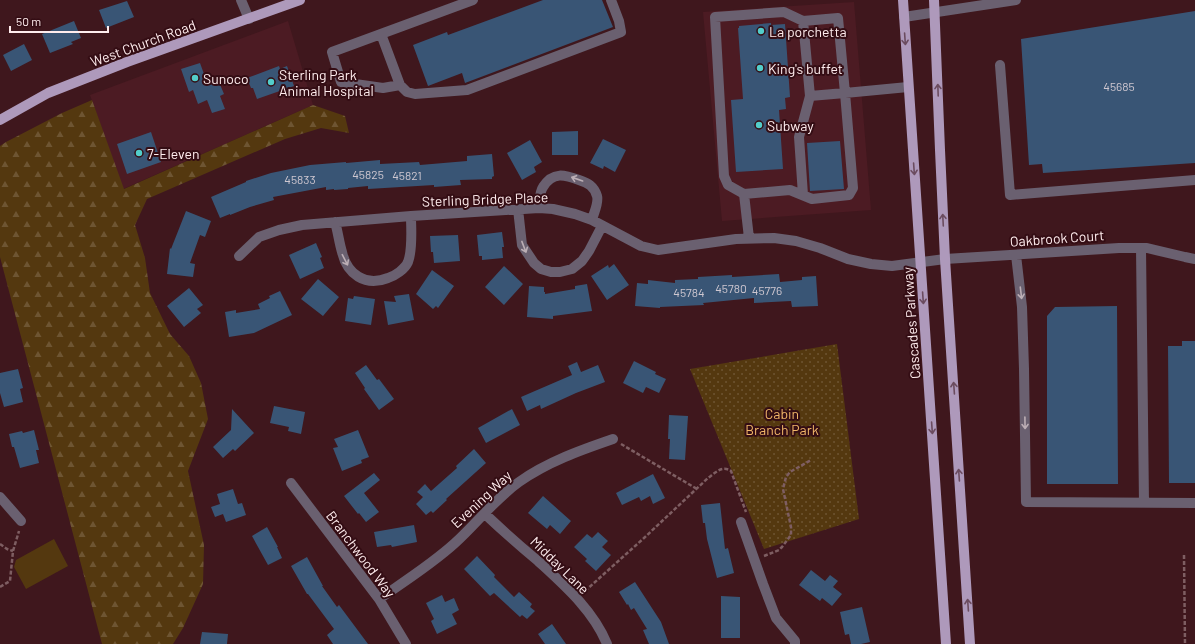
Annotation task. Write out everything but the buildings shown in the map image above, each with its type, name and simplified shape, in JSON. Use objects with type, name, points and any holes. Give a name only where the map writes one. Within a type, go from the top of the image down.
[{"type":"main road","name":"West Church Road","points":[[0,120],[48,93],[127,62],[300,0]]},
{"type":"main road","name":"Cascades Parkway","points":[[903,0],[946,644]]},
{"type":"main road","points":[[934,0],[945,259],[970,644]]},
{"type":"street","points":[[241,0],[249,19]]},
{"type":"street","points":[[400,85],[383,88],[340,82],[332,52],[473,0]]},
{"type":"street","points":[[381,34],[400,85],[407,92],[415,94],[467,90],[621,32],[619,21],[611,0]]},
{"type":"street","points":[[904,17],[969,4],[1016,0]]},
{"type":"street","points":[[784,12],[803,21],[838,18],[845,93],[853,188],[849,195],[812,199],[790,190],[744,194],[728,185],[724,176],[714,17],[784,12]]},
{"type":"street","points":[[803,21],[810,96],[799,137],[803,195]]},
{"type":"street","points":[[1000,66],[1010,195],[1195,180]]},
{"type":"street","points":[[810,96],[908,87]]},
{"type":"street","points":[[539,208],[541,192],[548,181],[555,176],[565,175],[590,184],[594,190],[597,196],[597,203],[592,220]]},
{"type":"street","points":[[744,194],[749,238]]},
{"type":"street","name":"Sterling Bridge Place","points":[[239,256],[259,237],[279,230],[302,225],[539,208],[553,209],[592,220],[641,246],[658,250],[749,238],[774,238],[796,241],[820,248],[848,259],[871,264],[892,266],[921,262]]},
{"type":"street","points":[[518,209],[522,245],[534,263],[541,269],[551,272],[560,272],[572,269],[582,261],[602,226]]},
{"type":"street","points":[[335,222],[342,253],[345,261],[352,271],[358,278],[368,282],[378,282],[395,275],[408,263],[411,254],[411,216]]},
{"type":"street","points":[[1141,248],[1144,503]]},
{"type":"street","name":"Oakbrook Court","points":[[921,262],[1067,251],[1141,248],[1195,259]]},
{"type":"street","points":[[1016,255],[1022,307],[1026,502],[1195,504]]},
{"type":"street","name":"Evening Way","points":[[379,599],[432,562],[455,543],[500,497],[519,482],[540,469],[587,448],[613,439]]},
{"type":"street","name":"Branchwood Way","points":[[290,483],[379,599],[406,644]]},
{"type":"street","points":[[0,497],[21,521]]},
{"type":"street","name":"Midday Lane","points":[[485,514],[563,584],[589,613],[603,636],[606,644]]},
{"type":"street","points":[[741,522],[776,618],[795,643]]},
{"type":"path","points":[[613,439],[697,489]]},
{"type":"path","points":[[764,556],[782,548],[791,535],[791,527],[784,489],[786,477],[790,472],[811,460]]},
{"type":"path","points":[[576,599],[717,471],[727,469],[731,471],[747,514]]},
{"type":"path","points":[[0,587],[10,581],[13,551],[21,521]]},
{"type":"path","points":[[0,544],[13,551]]},
{"type":"path","points":[[761,549],[766,563]]},
{"type":"path","points":[[1184,555],[1185,644]]},
{"type":"shaded area","points":[[854,2],[871,210],[722,221],[703,12]]},
{"type":"shaded area","points":[[288,21],[313,105],[123,189],[90,95]]},
{"type":"green space","points":[[92,100],[124,189],[313,105],[345,116],[349,133],[321,128],[285,139],[147,199],[135,225],[145,258],[150,293],[170,334],[189,356],[201,383],[208,419],[188,471],[204,545],[203,584],[183,628],[173,644],[102,644],[0,257],[0,146],[62,113]]},
{"type":"green space","name":"Cabin Branch Park","points":[[837,344],[859,519],[764,549],[690,369]]},
{"type":"green space","points":[[54,539],[68,566],[26,589],[14,567],[16,560]]},
{"type":"place","name":"La porchetta","points":[[761,31]]},
{"type":"place","name":"King's buffet","points":[[760,68]]},
{"type":"place","name":"Sunoco","points":[[195,78]]},
{"type":"place","name":"Sterling Park Animal Hospital","points":[[271,82]]},
{"type":"place","name":"Subway","points":[[759,125]]},
{"type":"place","name":"7-Eleven","points":[[139,153]]}]
